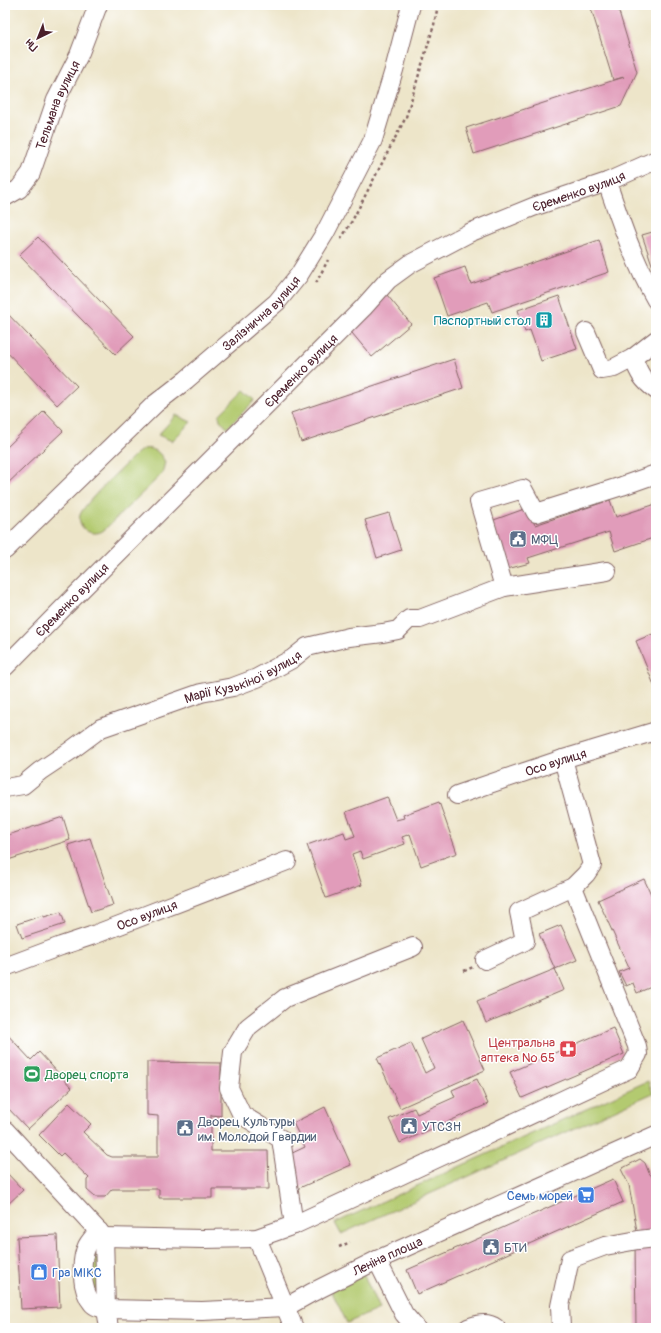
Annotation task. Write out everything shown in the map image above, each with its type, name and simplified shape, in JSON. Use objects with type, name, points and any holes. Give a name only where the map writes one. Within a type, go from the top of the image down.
[{"type":"street","name":"Тельмана вулиця","points":[[5,197],[19,189],[31,173],[56,100],[79,55],[98,5]]},
{"type":"street","name":"Залізнична вулиця","points":[[5,550],[155,404],[186,380],[277,302],[299,275],[324,233],[373,140],[394,70],[411,5]]},
{"type":"street","name":"Єременко вулиця","points":[[5,667],[363,308],[388,280],[410,264],[469,234],[533,208],[607,182],[656,160]]},
{"type":"street","points":[[607,182],[628,242],[643,278],[656,300]]},
{"type":"street","points":[[586,332],[602,370],[614,368],[633,358],[656,340]]},
{"type":"street","points":[[633,358],[639,374],[656,390]]},
{"type":"street","points":[[504,587],[479,502],[523,489],[536,513],[656,474]]},
{"type":"street","name":"Марії Кузькіної вулиця","points":[[5,788],[23,785],[40,771],[101,728],[201,693],[233,687],[257,678],[292,659],[307,647],[398,630],[409,619],[420,619],[504,587],[607,571]]},
{"type":"street","name":"Осо вулиця","points":[[457,795],[564,759],[656,731]]},
{"type":"street","points":[[485,960],[525,941],[519,912],[573,887],[586,874],[592,865],[564,759]]},
{"type":"street","name":"Осо вулиця","points":[[5,967],[98,934],[287,861]]},
{"type":"street","points":[[102,1234],[203,1239],[257,1238],[294,1225],[629,1069],[638,1054],[637,1046],[573,887]]},
{"type":"street","points":[[294,1225],[281,1139],[242,1115],[229,1088],[232,1052],[248,1027],[285,998],[413,947]]},
{"type":"street","points":[[5,1130],[102,1234],[106,1309],[109,1328]]},
{"type":"street","name":"Леніна площа","points":[[106,1309],[202,1311],[286,1308],[311,1293],[377,1260],[656,1135]]},
{"type":"street","points":[[257,1238],[294,1328]]},
{"type":"street","points":[[561,1328],[560,1306],[570,1259],[605,1246],[656,1238]]},
{"type":"street","points":[[377,1260],[404,1314],[416,1328]]},
{"type":"street","points":[[468,1328],[482,1324],[492,1325],[496,1328]]},
{"type":"path","points":[[339,1247],[350,1242]]},
{"type":"green space","points":[[244,390],[255,400],[227,428],[220,420],[219,415]]},
{"type":"green space","points":[[176,415],[191,422],[172,441],[158,435]]},
{"type":"green space","points":[[143,449],[156,451],[161,455],[165,462],[162,474],[104,530],[91,533],[84,529],[80,520],[80,515],[83,509],[135,455]]},
{"type":"green space","points":[[648,1081],[653,1093],[341,1234],[335,1223]]},
{"type":"green space","points":[[98,1246],[100,1301],[91,1286],[90,1260]]},
{"type":"green space","points":[[364,1275],[379,1309],[347,1323],[331,1290]]},
{"type":"building","points":[[590,5],[617,5],[637,72],[621,106],[474,154],[466,128],[624,77],[613,80]]},
{"type":"building","points":[[656,231],[656,276],[642,235]]},
{"type":"building","points":[[38,237],[134,336],[115,354],[19,255]]},
{"type":"building","points":[[599,240],[609,272],[492,312],[488,302],[447,316],[434,278],[465,267],[471,284]]},
{"type":"building","points":[[387,295],[411,324],[372,357],[347,327]]},
{"type":"building","name":"Паспортный стол","points":[[559,296],[577,349],[541,361],[530,330],[525,332],[518,310]]},
{"type":"building","points":[[5,311],[77,386],[57,405],[5,350]]},
{"type":"building","points":[[454,359],[463,388],[301,442],[291,413]]},
{"type":"building","points":[[44,411],[63,431],[5,486],[5,449]]},
{"type":"building","points":[[610,500],[616,517],[656,504],[656,537],[615,551],[609,532],[528,558],[530,563],[507,569],[491,521],[527,508],[535,525]]},
{"type":"building","points":[[389,513],[401,550],[377,558],[365,520]]},
{"type":"building","points":[[655,633],[656,635],[656,690],[636,641]]},
{"type":"building","points":[[387,797],[396,820],[404,818],[403,815],[439,802],[457,853],[421,866],[410,834],[402,837],[405,844],[363,859],[360,851],[352,854],[362,885],[326,898],[307,845],[344,832],[346,839],[355,836],[346,812]]},
{"type":"building","points":[[63,817],[70,840],[5,861],[5,836]]},
{"type":"building","points":[[90,838],[113,905],[91,912],[68,845]]},
{"type":"building","points":[[644,879],[656,905],[656,985],[637,993],[633,983],[626,986],[619,972],[629,968],[598,900]]},
{"type":"building","points":[[61,912],[65,924],[22,938],[17,924],[44,915],[44,917]]},
{"type":"building","points":[[561,925],[577,960],[555,969],[539,934]]},
{"type":"building","points":[[555,969],[564,990],[486,1023],[477,1001]]},
{"type":"building","points":[[463,1020],[485,1070],[400,1108],[377,1058],[411,1043],[425,1073],[434,1068],[421,1039]]},
{"type":"building","points":[[613,1028],[624,1054],[522,1098],[510,1072]]},
{"type":"building","name":"Дворец спорта","points":[[5,1032],[31,1060],[39,1052],[72,1088],[28,1129],[5,1105]]},
{"type":"building","name":"Дворец Культуры им. Молодой Гвардии","points":[[147,1062],[221,1063],[221,1116],[211,1115],[211,1151],[268,1151],[269,1189],[212,1189],[212,1198],[159,1198],[159,1189],[112,1189],[105,1197],[95,1197],[87,1190],[87,1180],[89,1178],[63,1153],[60,1156],[39,1135],[69,1103],[91,1124],[83,1132],[107,1155],[112,1157],[158,1157],[158,1116],[147,1115]]},
{"type":"building","points":[[477,1079],[488,1104],[400,1143],[389,1119],[414,1108],[417,1114],[455,1097],[452,1090]]},
{"type":"building","points":[[325,1107],[351,1165],[297,1189],[286,1156],[305,1147],[293,1123]]},
{"type":"building","points":[[640,1159],[645,1163],[649,1173],[656,1181],[656,1236],[638,1237],[629,1185],[621,1169]]},
{"type":"building","points":[[5,1171],[23,1190],[5,1207]]},
{"type":"building","points":[[613,1179],[623,1202],[417,1294],[407,1270]]},
{"type":"building","name":"Гра МІКС","points":[[57,1235],[60,1307],[21,1309],[17,1237]]},
{"type":"building","points":[[635,1243],[656,1243],[656,1328],[636,1328]]},
{"type":"place","name":"Паспортный стол","points":[[544,320]]},
{"type":"place","name":"МФЦ","points":[[518,539]]},
{"type":"place","name":"Центральна аптека № 65","points":[[568,1049]]},
{"type":"place","name":"Дворец спорта","points":[[32,1074]]},
{"type":"place","name":"УТСЗН","points":[[409,1126]]},
{"type":"place","name":"Дворец Культуры им. Молодой Гвардии","points":[[185,1128]]},
{"type":"place","name":"Семь морей","points":[[586,1195]]},
{"type":"place","name":"БТИ","points":[[491,1247]]},
{"type":"place","name":"Гра МІКС","points":[[39,1272]]}]
